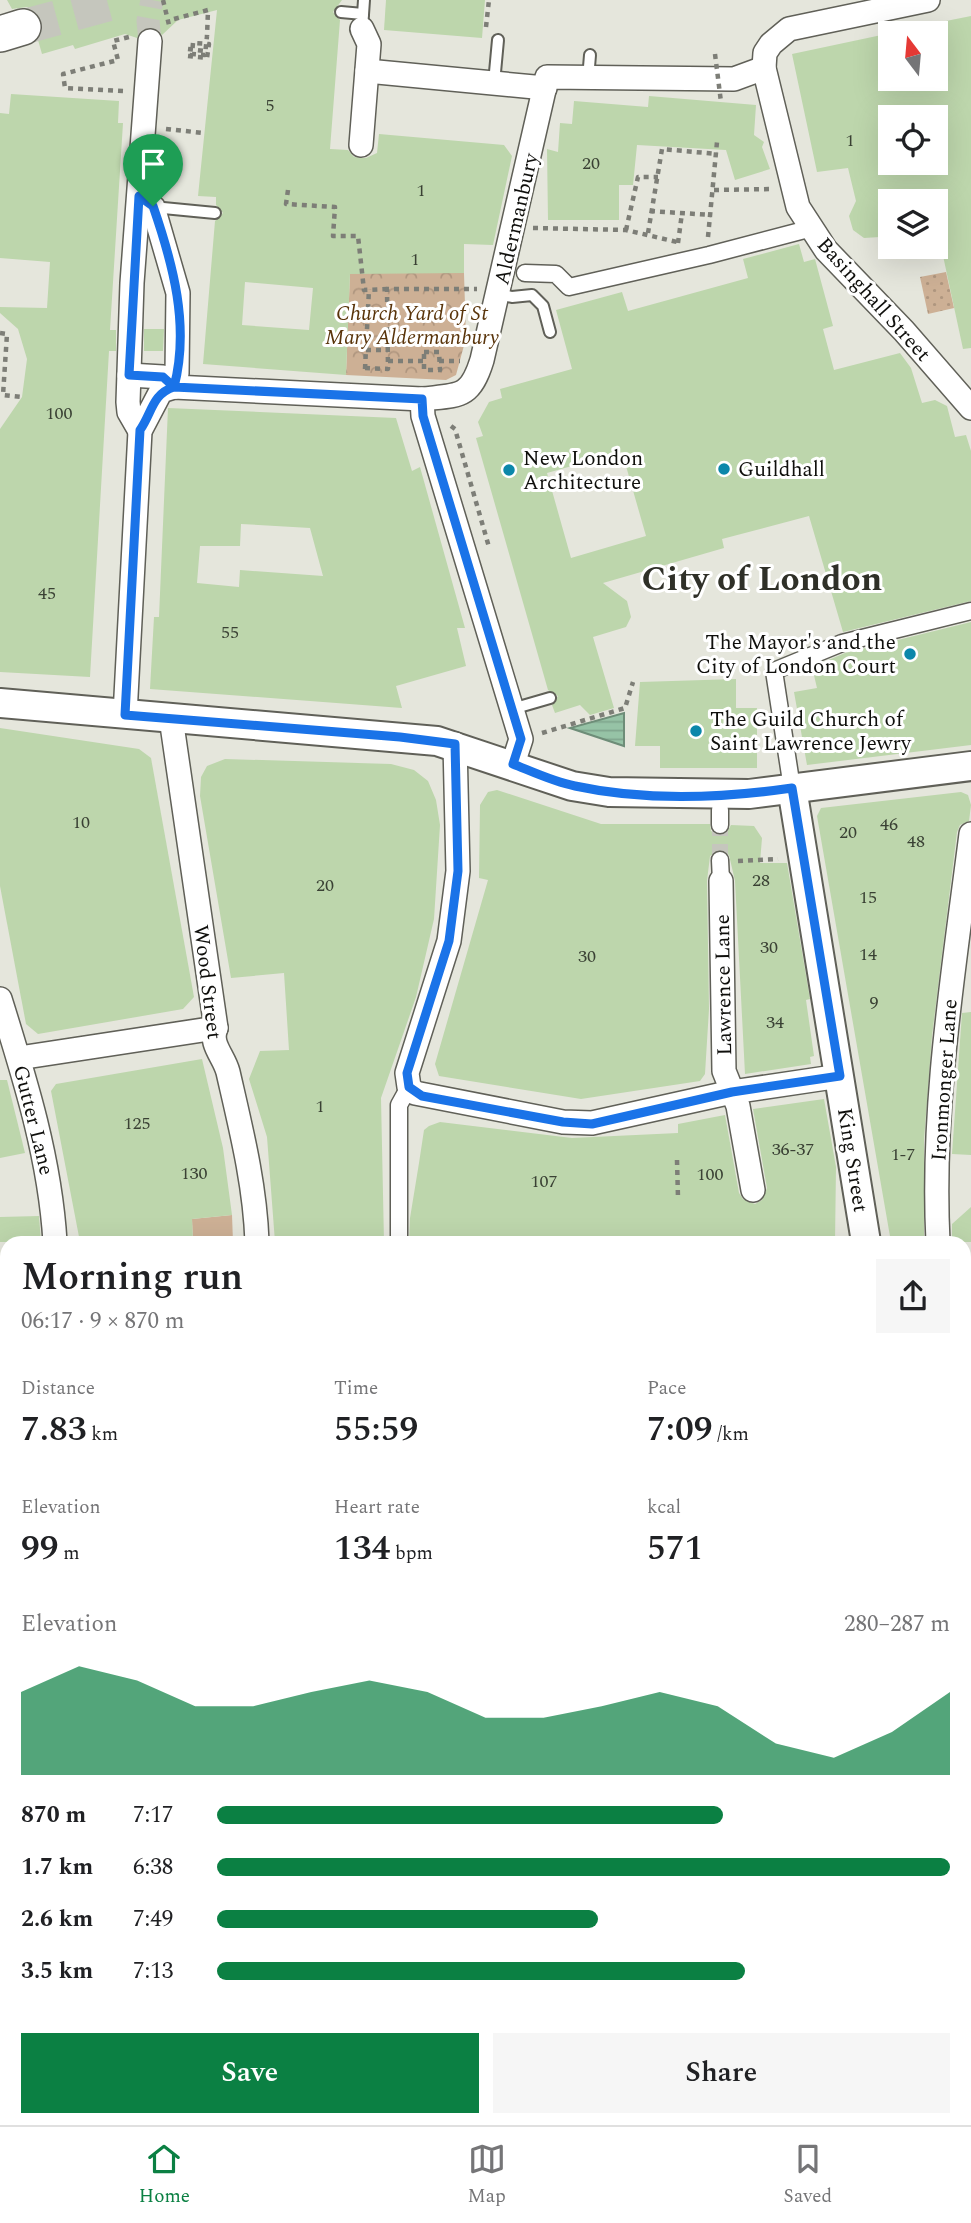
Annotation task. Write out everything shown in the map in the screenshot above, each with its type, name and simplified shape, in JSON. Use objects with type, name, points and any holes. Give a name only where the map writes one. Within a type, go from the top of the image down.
[{"type":"street","points":[[367,71],[494,83],[546,83],[588,79],[734,79],[764,68],[765,53],[771,44],[789,29],[929,0]]},
{"type":"street","points":[[361,148],[369,44],[363,21]]},
{"type":"street","points":[[140,430],[129,412],[129,375],[132,283],[146,201],[141,38]]},
{"type":"street","name":"Basinghall Street","points":[[764,68],[793,194],[812,228],[826,250],[904,331],[971,408]]},
{"type":"street","name":"Aldermanbury","points":[[422,399],[462,394],[471,388],[479,368],[515,227],[546,83]]},
{"type":"street","points":[[146,201],[174,276],[179,302],[177,373],[174,387]]},
{"type":"street","points":[[525,273],[556,274],[569,286],[812,228]]},
{"type":"street","points":[[132,283],[145,268],[162,268],[174,276]]},
{"type":"street","points":[[129,375],[163,377],[174,387]]},
{"type":"street","points":[[125,715],[140,430],[161,391],[174,387],[422,399],[423,416],[512,709],[517,752]]},
{"type":"street","points":[[792,788],[775,671],[832,647],[971,611]]},
{"type":"street","points":[[0,703],[455,744],[517,752],[572,786],[609,792],[749,794],[971,766]]},
{"type":"street","name":"Wood Street","points":[[171,718],[216,1028],[213,1035],[216,1048],[225,1059],[237,1111],[256,1199],[257,1236]]},
{"type":"street","points":[[398,1236],[399,1105],[409,1087],[407,1073],[449,941],[458,871],[455,744]]},
{"type":"street","name":"King Street","points":[[792,788],[865,1236]]},
{"type":"street","name":"Ironmonger Lane","points":[[938,1236],[938,1154],[945,1030],[971,834]]},
{"type":"street","name":"Lawrence Lane","points":[[720,869],[724,1071],[738,1106],[753,1191]]},
{"type":"street","name":"Gutter Lane","points":[[1,1009],[19,1058],[52,1194],[55,1236]]},
{"type":"street","points":[[19,1058],[216,1028]]},
{"type":"street","points":[[409,1087],[422,1096],[563,1122],[592,1124],[732,1092],[840,1076]]},
{"type":"lane","points":[[341,12],[363,21],[364,0]]},
{"type":"lane","points":[[494,83],[498,40]]},
{"type":"lane","points":[[588,79],[590,55]]},
{"type":"lane","points":[[146,201],[215,213]]},
{"type":"lane","points":[[499,294],[512,297],[532,295],[543,306],[550,332]]},
{"type":"lane","points":[[512,709],[550,698]]},
{"type":"path","points":[[163,0],[169,25]]},
{"type":"path","points":[[486,35],[488,0]]},
{"type":"path","points":[[174,19],[208,10],[206,36],[205,51],[205,55],[192,54],[193,43],[209,44],[207,58],[188,56]]},
{"type":"path","points":[[131,91],[65,88],[63,74],[118,60],[113,41],[141,38]]},
{"type":"path","points":[[188,49],[205,51]]},
{"type":"path","points":[[715,54],[721,102]]},
{"type":"path","points":[[144,128],[204,133]]},
{"type":"path","points":[[515,227],[626,230],[648,233],[708,251],[717,142]]},
{"type":"path","points":[[648,233],[662,149],[717,154]]},
{"type":"path","points":[[626,230],[638,177],[658,177]]},
{"type":"path","points":[[288,190],[286,204],[323,204],[335,207],[333,236],[358,236],[364,290],[462,288]]},
{"type":"path","points":[[714,190],[770,190]]},
{"type":"path","points":[[650,211],[710,215]]},
{"type":"path","points":[[678,243],[682,213]]},
{"type":"path","points":[[364,397],[369,289]]},
{"type":"path","points":[[365,368],[388,369],[387,289]]},
{"type":"path","points":[[0,404],[3,396],[3,333]]},
{"type":"path","points":[[366,350],[388,350]]},
{"type":"path","points":[[424,352],[439,352],[439,361],[440,370],[424,370],[424,352]]},
{"type":"path","points":[[388,362],[424,361]]},
{"type":"path","points":[[439,361],[456,361]]},
{"type":"path","points":[[3,396],[22,397]]},
{"type":"path","points":[[517,752],[625,708],[633,682]]},
{"type":"path","points":[[720,869],[731,862],[804,859]]},
{"type":"path","points":[[677,1160],[678,1198]]},
{"type":"green space","points":[[946,272],[954,308],[928,314],[920,277]]},
{"type":"green space","name":"Church Yard of St Mary Aldermanbury","points":[[350,273],[464,273],[466,338],[456,375],[446,380],[346,375]]},
{"type":"green space","points":[[232,1215],[233,1236],[193,1236],[192,1219]]},
{"type":"shaded area","points":[[624,713],[624,746],[570,728]]},
{"type":"building","points":[[7,0],[342,0],[333,12],[340,20],[330,149],[348,150],[354,157],[366,158],[377,153],[379,134],[504,145],[512,156],[493,245],[464,244],[464,273],[350,274],[346,375],[203,364],[215,221],[223,213],[216,205],[216,197],[198,196],[217,10],[178,20],[162,35],[150,27],[143,29],[137,38],[125,34],[75,49],[73,45],[42,54],[38,40],[42,22],[37,13],[27,7],[12,9]],"holes":[[[245,282],[313,288],[309,330],[242,325]]]},
{"type":"building","points":[[386,0],[485,0],[482,38],[384,30]]},
{"type":"building","points":[[971,16],[971,348],[963,349],[944,259],[948,259],[948,189],[878,189],[878,237],[864,238],[853,230],[849,216],[856,201],[848,168],[817,172],[792,54],[878,36],[878,91],[948,91],[946,21]]},
{"type":"building","points":[[11,94],[119,101],[118,123],[123,123],[110,330],[116,330],[116,351],[109,351],[90,677],[0,672],[0,429],[22,397],[27,359],[18,329],[0,313],[0,307],[47,308],[50,262],[0,258],[0,113],[9,114]]},
{"type":"building","points":[[649,96],[756,105],[754,135],[764,142],[762,147],[770,169],[735,180],[726,150],[637,145],[633,185],[619,185],[619,220],[548,220],[547,149],[558,152],[560,123],[572,124],[574,101],[648,107]]},
{"type":"building","points":[[799,244],[804,262],[815,259],[833,326],[823,329],[834,370],[900,353],[911,368],[922,403],[935,400],[947,406],[955,437],[966,435],[971,451],[971,601],[843,632],[809,516],[722,539],[724,548],[603,583],[627,601],[631,617],[626,627],[593,637],[614,708],[590,715],[580,705],[555,713],[552,705],[558,696],[548,690],[476,438],[483,436],[478,422],[489,402],[502,398],[500,389],[572,369],[556,310],[622,292],[628,311],[748,278],[743,259]],"holes":[[[622,452],[646,536],[571,558],[547,473]]]},
{"type":"building","points":[[144,329],[164,329],[163,351],[144,351]]},
{"type":"building","points":[[168,408],[396,418],[412,471],[420,467],[465,628],[457,628],[466,666],[396,686],[402,708],[150,689],[154,617],[159,617]],"holes":[[[241,524],[310,528],[323,576],[240,570],[239,587],[197,583],[200,546],[240,546]]]},
{"type":"building","points":[[971,622],[971,745],[807,765],[794,692],[817,688],[812,667],[845,653]]},
{"type":"building","name":"The Guild Church of Saint Lawrence Jewry","points":[[736,679],[736,708],[757,708],[757,768],[660,768],[660,746],[635,746],[640,682]]},
{"type":"building","points":[[0,728],[139,749],[151,758],[194,997],[183,1009],[38,1034],[26,1024],[0,886]]},
{"type":"building","points":[[225,759],[391,764],[414,770],[428,781],[436,800],[440,825],[434,919],[416,997],[381,1098],[384,1236],[275,1236],[267,1137],[249,1079],[260,1051],[289,1050],[284,973],[231,978],[200,796],[201,777],[207,766]]},
{"type":"building","points":[[497,790],[601,824],[710,824],[711,831],[719,835],[726,834],[731,825],[754,826],[762,838],[760,863],[787,863],[810,999],[806,1000],[814,1056],[810,1057],[811,1064],[745,1074],[735,881],[729,855],[720,850],[710,856],[707,881],[709,1009],[705,1074],[700,1081],[581,1099],[439,1076],[435,1064],[488,880],[479,878],[480,805],[488,792]]},
{"type":"building","points":[[961,792],[968,795],[971,805],[969,821],[960,825],[957,832],[932,1036],[924,1140],[924,1236],[890,1236],[817,816],[821,808]]},
{"type":"building","points":[[971,1012],[971,1155],[952,1154],[962,1013]]},
{"type":"building","points":[[202,1059],[223,1148],[232,1215],[192,1219],[193,1236],[79,1236],[51,1091],[56,1084]]},
{"type":"building","points":[[0,1080],[7,1080],[25,1153],[0,1158]]},
{"type":"building","points":[[824,1099],[836,1167],[835,1236],[409,1236],[424,1130],[429,1126],[440,1122],[572,1138],[678,1133],[678,1124],[725,1115],[739,1193],[743,1199],[755,1204],[762,1200],[767,1188],[753,1109]]},
{"type":"building","points":[[971,1207],[971,1236],[952,1236],[952,1224]]},
{"type":"building","points":[[39,1216],[41,1236],[0,1236],[0,1217]]},
{"type":"tunnel","points":[[23,27],[122,0]]},
{"type":"tunnel","points":[[150,41],[148,21],[152,0]]},
{"type":"tunnel","points":[[720,825],[720,860]]},
{"type":"place","name":"Guildhall","points":[[724,469]]},
{"type":"place","name":"New London Architecture","points":[[509,470]]},
{"type":"place","name":"The Mayor's and the City of London Court","points":[[910,654]]},
{"type":"place","name":"The Guild Church of Saint Lawrence Jewry","points":[[696,731]]},
{"type":"district","name":"City of London","points":[[762,578]]},
{"type":"route","points":[[153,206],[139,196],[132,283],[129,375],[163,377],[174,387],[422,399],[423,416],[521,739],[513,764],[572,786],[609,792],[749,794],[792,788],[840,1076],[732,1092],[592,1124],[563,1122],[422,1096],[409,1087],[407,1073],[449,941],[458,871],[455,744],[400,737],[125,715],[140,430],[161,391],[174,387],[177,373],[178,293],[153,206]]}]
